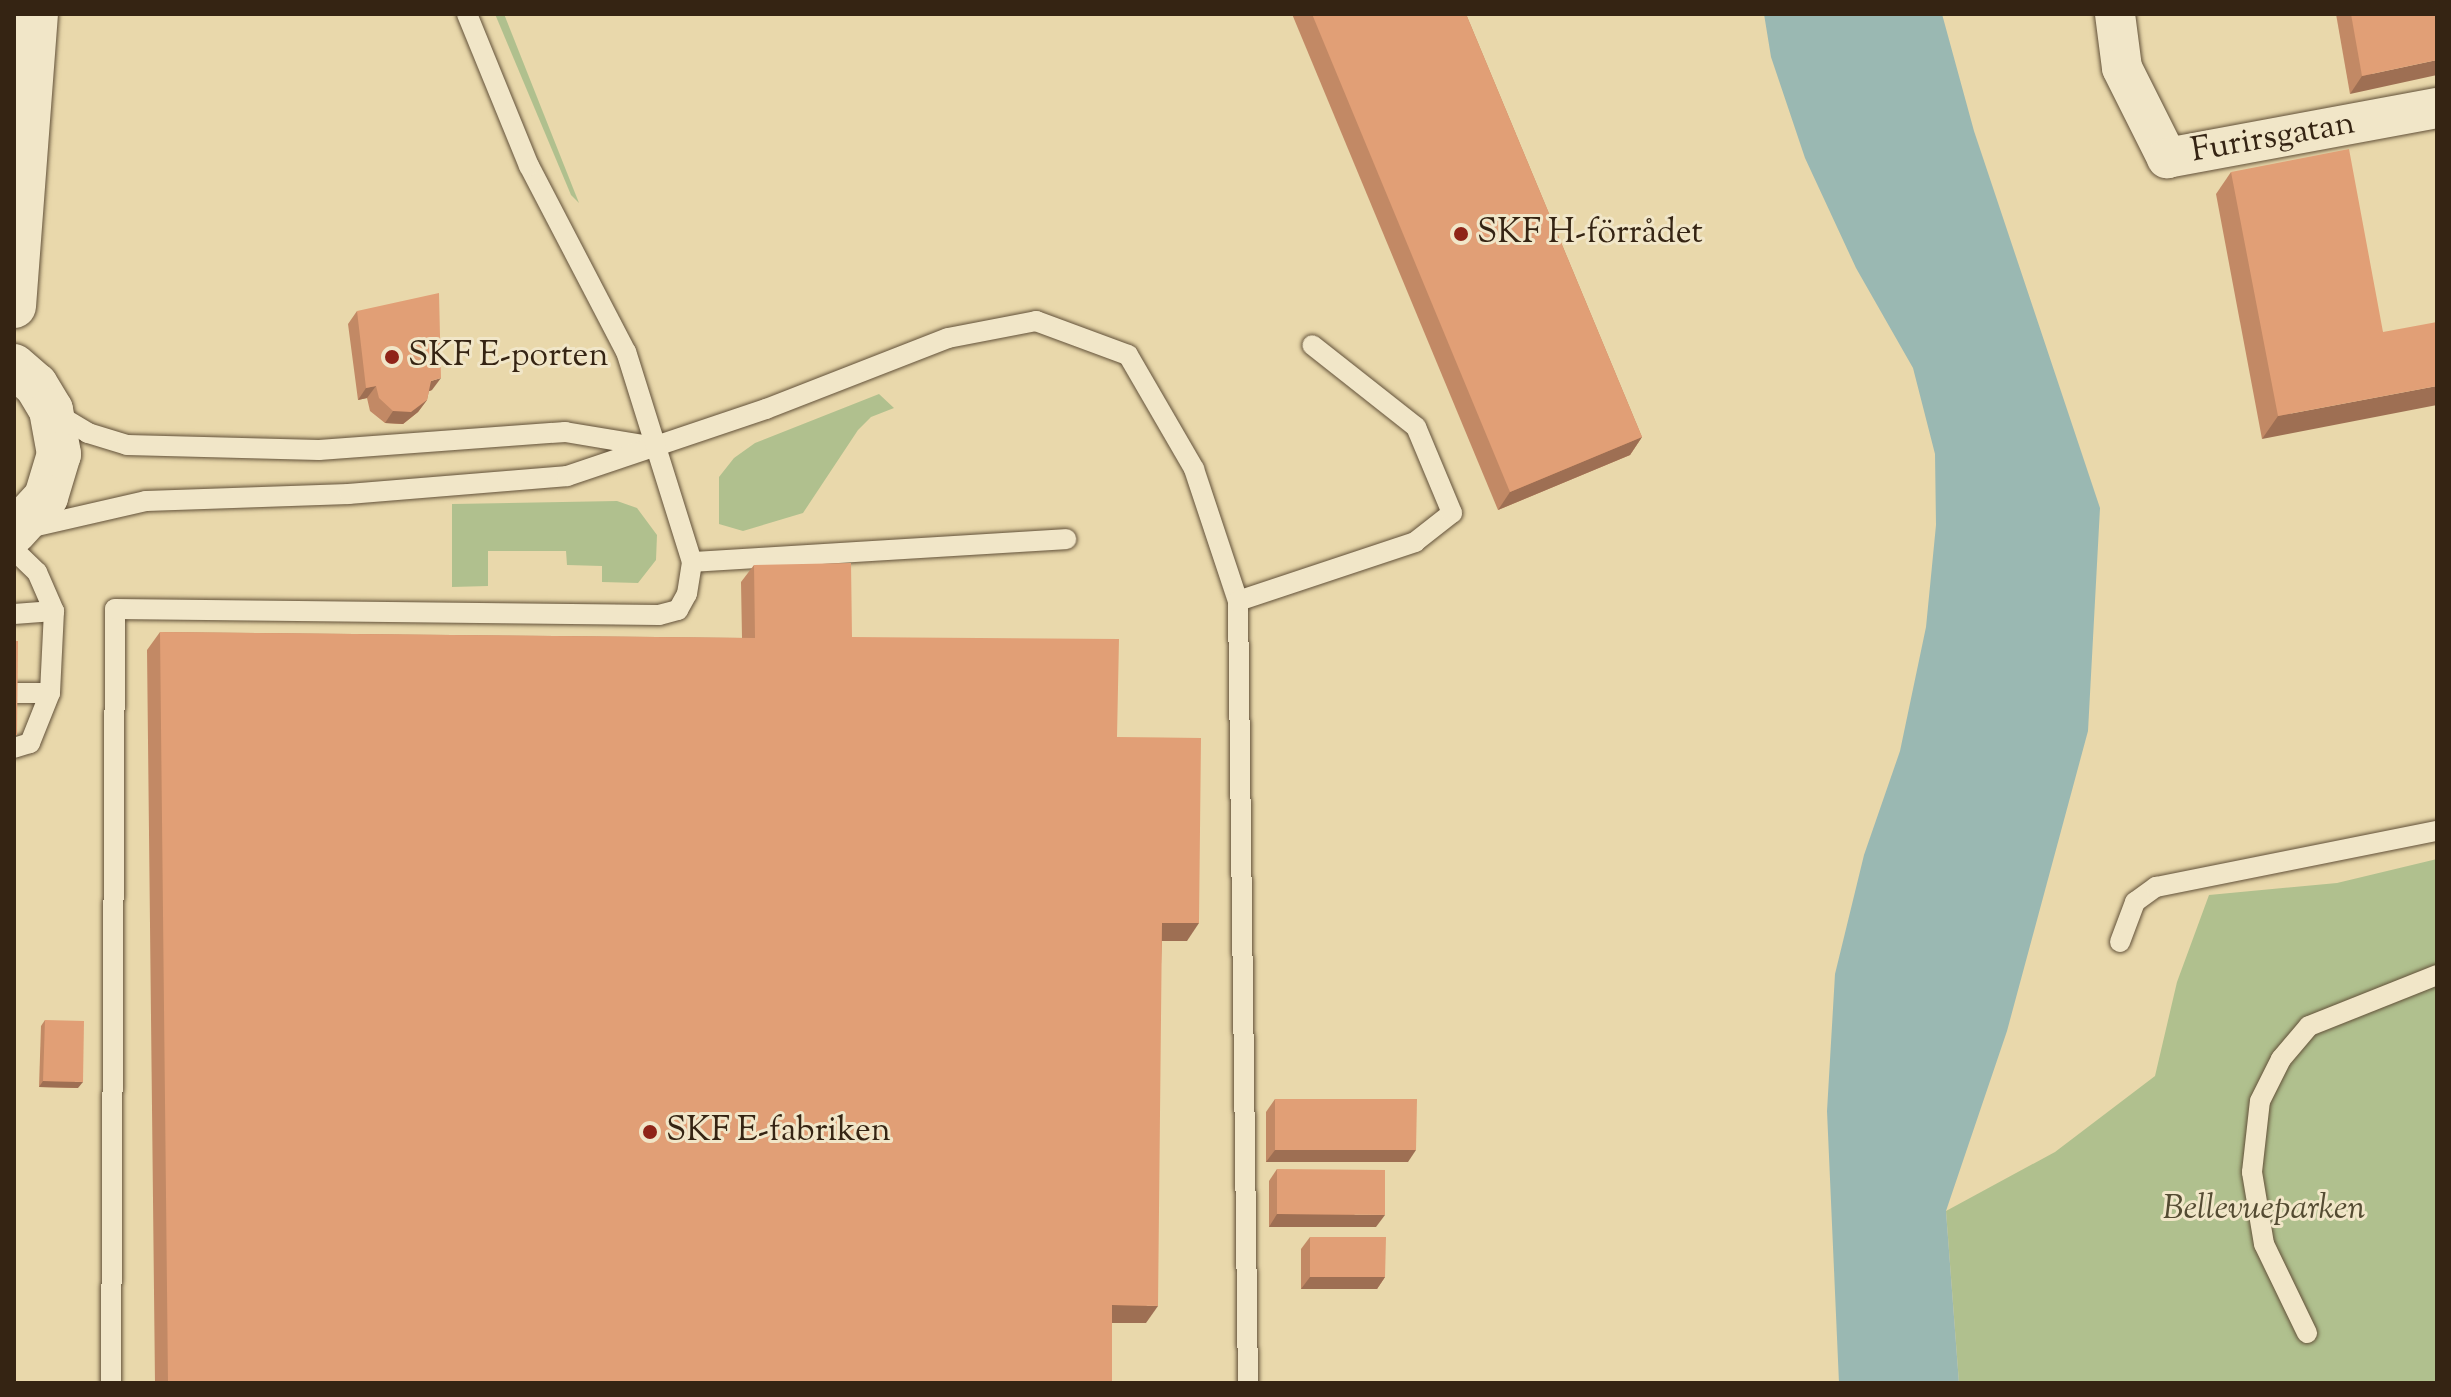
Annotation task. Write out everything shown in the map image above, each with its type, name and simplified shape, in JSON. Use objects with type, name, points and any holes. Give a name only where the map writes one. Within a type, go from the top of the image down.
[{"type":"street","points":[[14,306],[36,14]]},
{"type":"street","name":"Furirsgatan","points":[[2115,14],[2122,68],[2167,158],[2437,108]]},
{"type":"street","points":[[14,366],[51,410],[59,439],[57,469],[38,510],[15,538]]},
{"type":"lane","points":[[111,1383],[115,609],[659,615],[678,610],[687,594],[692,562],[626,352],[529,166],[467,14]]},
{"type":"lane","points":[[14,748],[30,743],[50,693],[54,611],[37,572],[15,538],[146,501],[349,494],[567,476],[948,338],[1036,321],[1128,355],[1194,469],[1238,601],[1248,1383]]},
{"type":"lane","points":[[1238,601],[1415,542],[1452,513],[1416,427],[1312,345]]},
{"type":"lane","points":[[51,410],[88,433],[127,445],[319,450],[565,432],[654,447]]},
{"type":"lane","points":[[692,562],[1066,539]]},
{"type":"lane","points":[[14,614],[54,611]]},
{"type":"lane","points":[[14,693],[50,693]]},
{"type":"lane","points":[[2120,942],[2135,902],[2156,887],[2437,831]]},
{"type":"lane","points":[[2307,1333],[2264,1244],[2252,1172],[2260,1101],[2281,1059],[2309,1026],[2437,975]]},
{"type":"green space","points":[[495,14],[504,14],[579,203],[571,195]]},
{"type":"green space","points":[[879,394],[894,408],[871,417],[858,430],[803,513],[743,531],[719,524],[719,477],[734,458],[755,443]]},
{"type":"green space","points":[[617,501],[637,508],[657,535],[656,560],[638,583],[602,582],[602,566],[567,565],[566,551],[488,551],[488,586],[452,587],[452,504]]},
{"type":"green space","name":"Bellevueparken","points":[[2437,859],[2437,1383],[1959,1383],[1946,1211],[2055,1152],[2155,1076],[2177,982],[2209,895],[2337,883]]},
{"type":"water","points":[[1764,14],[1942,14],[1974,131],[2100,508],[2088,731],[2007,1031],[1946,1211],[1959,1383],[1839,1383],[1827,1111],[1835,974],[1864,855],[1900,751],[1926,627],[1936,525],[1935,454],[1913,368],[1856,268],[1805,158],[1771,57]]},
{"type":"building","name":"SKF H-förrådet","points":[[1312,14],[1466,14],[1642,437],[1510,492]]},
{"type":"building","points":[[2351,14],[2437,14],[2437,60],[2362,76]]},
{"type":"building","points":[[2349,149],[2383,332],[2437,322],[2437,386],[2278,416],[2231,172]]},
{"type":"building","name":"SKF E-porten","points":[[439,293],[441,378],[431,381],[427,400],[411,412],[393,411],[379,398],[376,386],[366,388],[357,311]]},
{"type":"building","name":"SKF E-fabriken","points":[[851,563],[852,637],[1119,639],[1117,737],[1201,738],[1199,923],[1162,923],[1158,1306],[1112,1305],[1112,1383],[168,1383],[160,632],[755,638],[754,565]]},
{"type":"building","points":[[14,641],[18,641],[17,735],[14,735]]},
{"type":"building","points":[[45,1020],[84,1021],[83,1082],[43,1081]]},
{"type":"building","points":[[1275,1099],[1417,1099],[1416,1150],[1275,1150]]},
{"type":"building","points":[[1277,1169],[1385,1170],[1385,1215],[1277,1214]]},
{"type":"building","points":[[1310,1237],[1386,1237],[1385,1277],[1310,1277]]},
{"type":"place","name":"SKF H-förrådet","points":[[1461,234]]},
{"type":"place","name":"SKF E-porten","points":[[392,357]]},
{"type":"place","name":"SKF E-fabriken","points":[[650,1132]]}]
